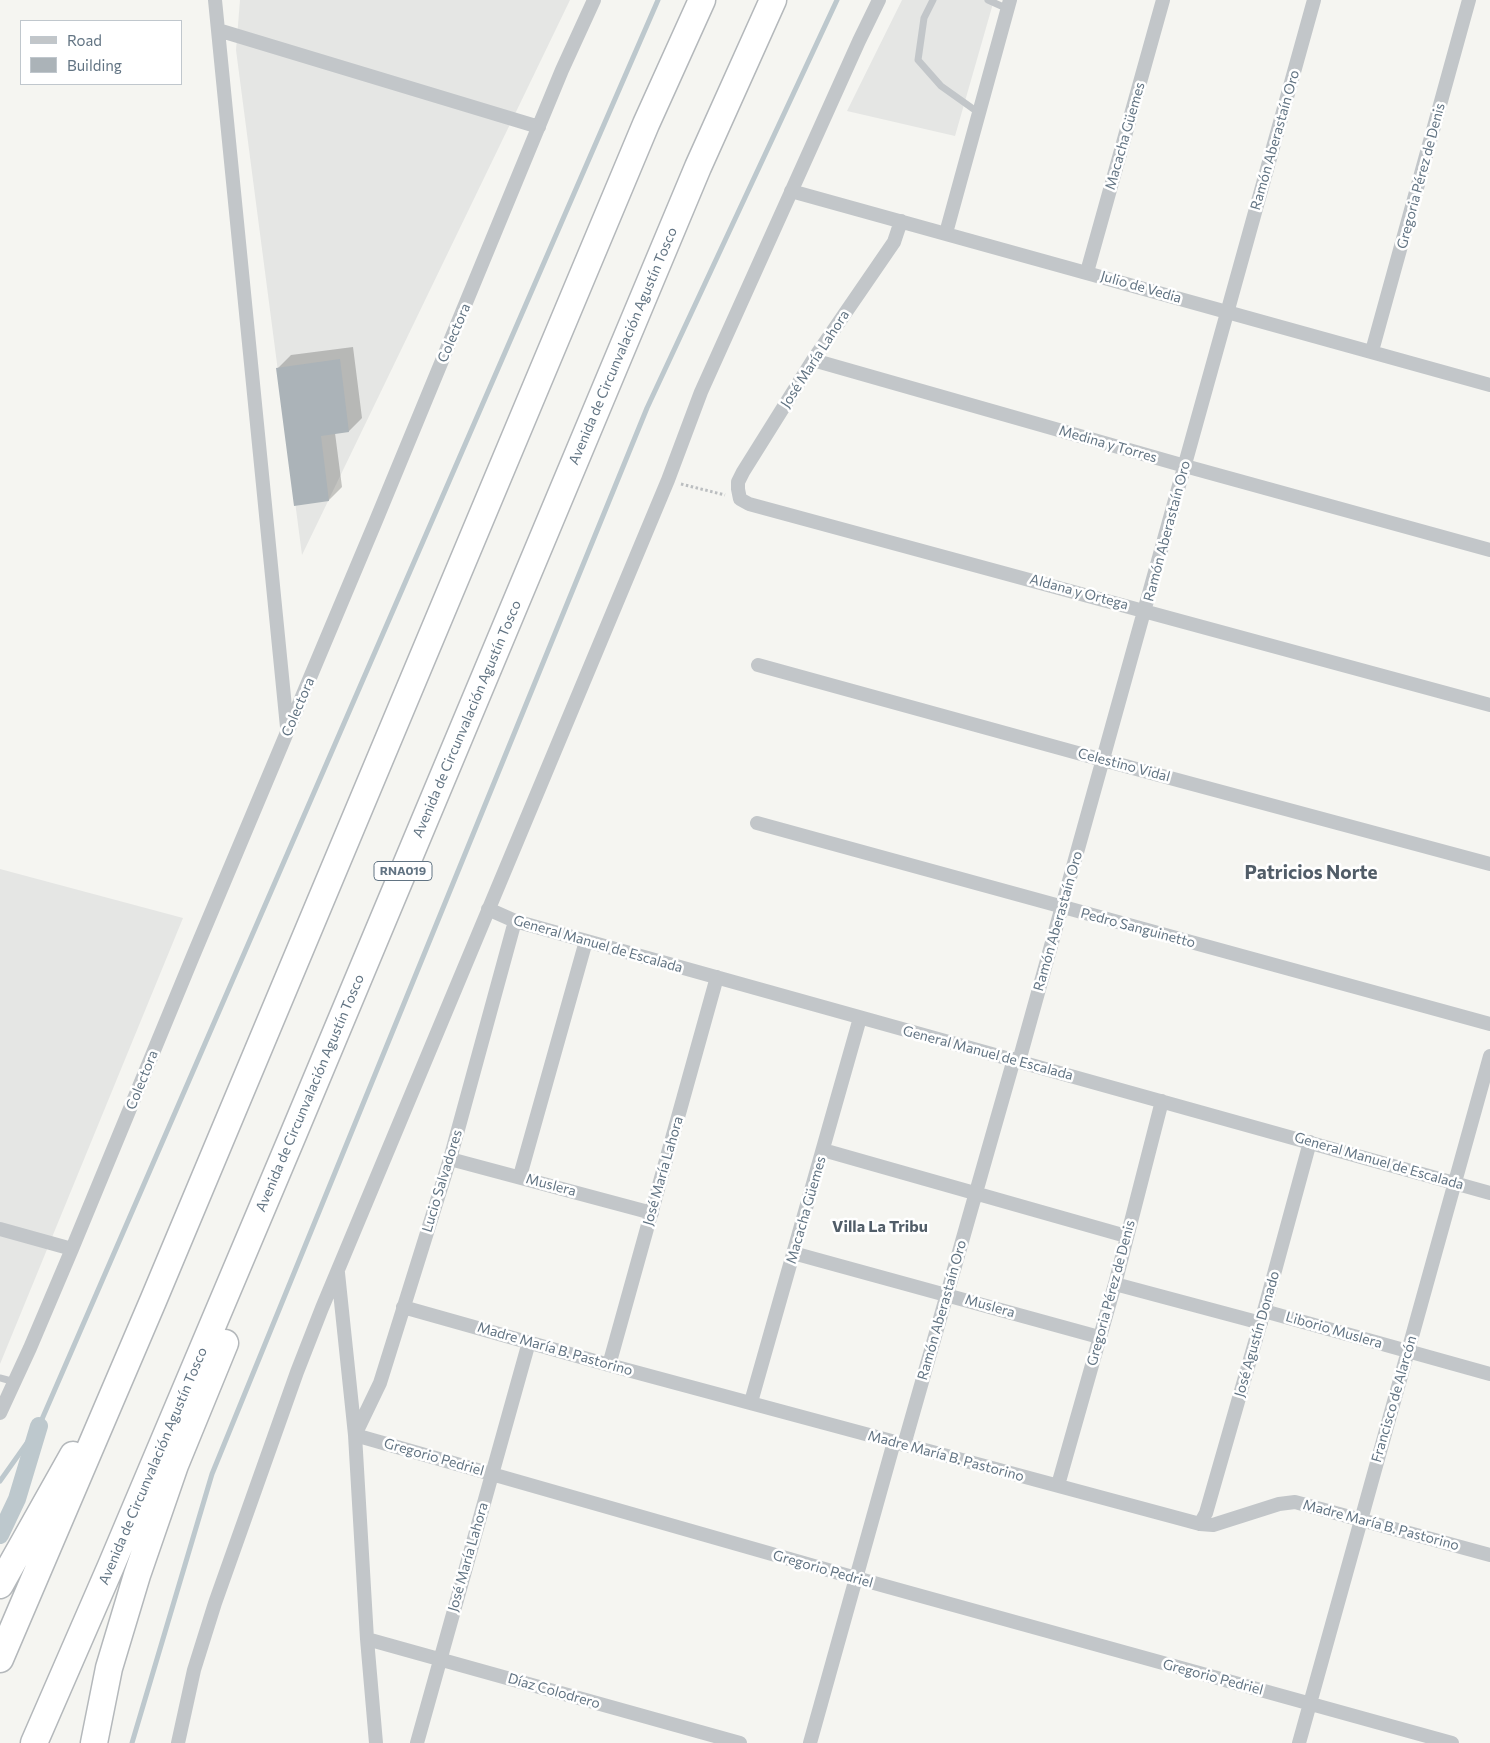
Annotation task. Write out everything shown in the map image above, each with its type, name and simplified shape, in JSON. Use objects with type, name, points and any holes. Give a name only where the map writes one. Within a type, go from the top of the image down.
[{"type":"highway","points":[[0,1659],[646,124],[702,0]]},
{"type":"highway","name":"Avenida de Circunvalación Agustín Tosco","points":[[34,1743],[293,1135],[702,159],[773,0]]},
{"type":"highway","points":[[94,1743],[109,1668],[134,1583],[175,1464],[240,1304],[293,1135]]},
{"type":"highway","points":[[0,1585],[59,1477],[119,1380]]},
{"type":"street","points":[[215,0],[288,730]]},
{"type":"street","name":"Colectora","points":[[0,1413],[72,1249],[562,70],[594,0]]},
{"type":"street","points":[[178,1743],[194,1670],[215,1603],[297,1372],[338,1270],[668,480],[701,392],[879,0]]},
{"type":"street","name":"Macacha Güemes","points":[[1087,272],[1163,0]]},
{"type":"street","name":"Ramón Aberastaín Oro","points":[[810,1743],[856,1578],[946,1294],[1061,908],[1314,0]]},
{"type":"street","name":"Gregoria Pérez de Denis","points":[[1372,351],[1469,0]]},
{"type":"street","points":[[946,233],[1009,5]]},
{"type":"street","points":[[218,30],[539,127]]},
{"type":"street","name":"Julio de Vedia","points":[[791,191],[1490,384]]},
{"type":"street","name":"José María Lahora","points":[[740,499],[738,482],[743,472],[813,360],[894,242],[901,221]]},
{"type":"street","name":"Medina y Torres","points":[[813,360],[1185,466],[1490,550]]},
{"type":"street","name":"Aldana y Ortega","points":[[740,499],[749,504],[1490,705]]},
{"type":"street","name":"Celestino Vidal","points":[[758,665],[1490,864]]},
{"type":"street","name":"Pedro Sanguinetto","points":[[757,823],[1061,908],[1490,1024]]},
{"type":"street","name":"General Manuel de Escalada","points":[[488,909],[515,921],[1490,1193]]},
{"type":"street","name":"Lucio Salvadores","points":[[355,1435],[380,1383],[450,1159],[515,921]]},
{"type":"street","points":[[520,1176],[586,941]]},
{"type":"street","name":"José María Lahora","points":[[609,1365],[717,978]]},
{"type":"street","name":"Macacha Güemes","points":[[752,1402],[860,1018]]},
{"type":"street","name":"Francisco de Alarcón","points":[[1299,1743],[1490,1056]]},
{"type":"street","name":"Gregoria Pérez de Denis","points":[[1058,1485],[1115,1284],[1162,1101]]},
{"type":"street","name":"José Agustín Donado","points":[[1200,1524],[1206,1513],[1263,1317],[1310,1142]]},
{"type":"street","points":[[823,1150],[1126,1236]]},
{"type":"street","name":"Muslera","points":[[450,1159],[652,1212]]},
{"type":"street","points":[[0,1229],[72,1249]]},
{"type":"street","name":"Muslera","points":[[793,1253],[1099,1337]]},
{"type":"street","points":[[338,1270],[355,1435],[367,1639],[376,1743]]},
{"type":"street","name":"Liborio Muslera","points":[[1115,1284],[1408,1351],[1490,1374]]},
{"type":"street","name":"Madre María B. Pastorino","points":[[403,1307],[609,1365],[1200,1524],[1212,1525],[1279,1504],[1296,1502],[1490,1555]]},
{"type":"street","name":"José María Lahora","points":[[417,1743],[529,1342]]},
{"type":"street","name":"Gregorio Pedriel","points":[[355,1435],[856,1578],[1452,1743]]},
{"type":"street","name":"Díaz Colodrero","points":[[367,1639],[740,1743]]},
{"type":"lane","points":[[932,0],[924,18],[918,60],[941,86],[979,113]]},
{"type":"lane","points":[[988,0],[1009,5]]},
{"type":"lane","points":[[0,1378],[14,1382]]},
{"type":"path","points":[[668,480],[740,499]]},
{"type":"shaded area","points":[[240,0],[570,0],[302,555],[236,50]]},
{"type":"shaded area","points":[[902,0],[994,0],[955,136],[847,111]]},
{"type":"shaded area","points":[[0,869],[183,918],[0,1364]]},
{"type":"building","points":[[340,359],[349,432],[321,436],[329,501],[294,506],[276,368]]},
{"type":"waterway","points":[[0,1481],[39,1426],[658,0]]},
{"type":"waterway","points":[[132,1743],[212,1474],[647,408],[837,0]]},
{"type":"waterway","points":[[0,1535],[17,1499],[39,1426]]},
{"type":"district","name":"Patricios Norte","points":[[1311,873]]},
{"type":"district","name":"Villa La Tribu","points":[[880,1227]]}]
